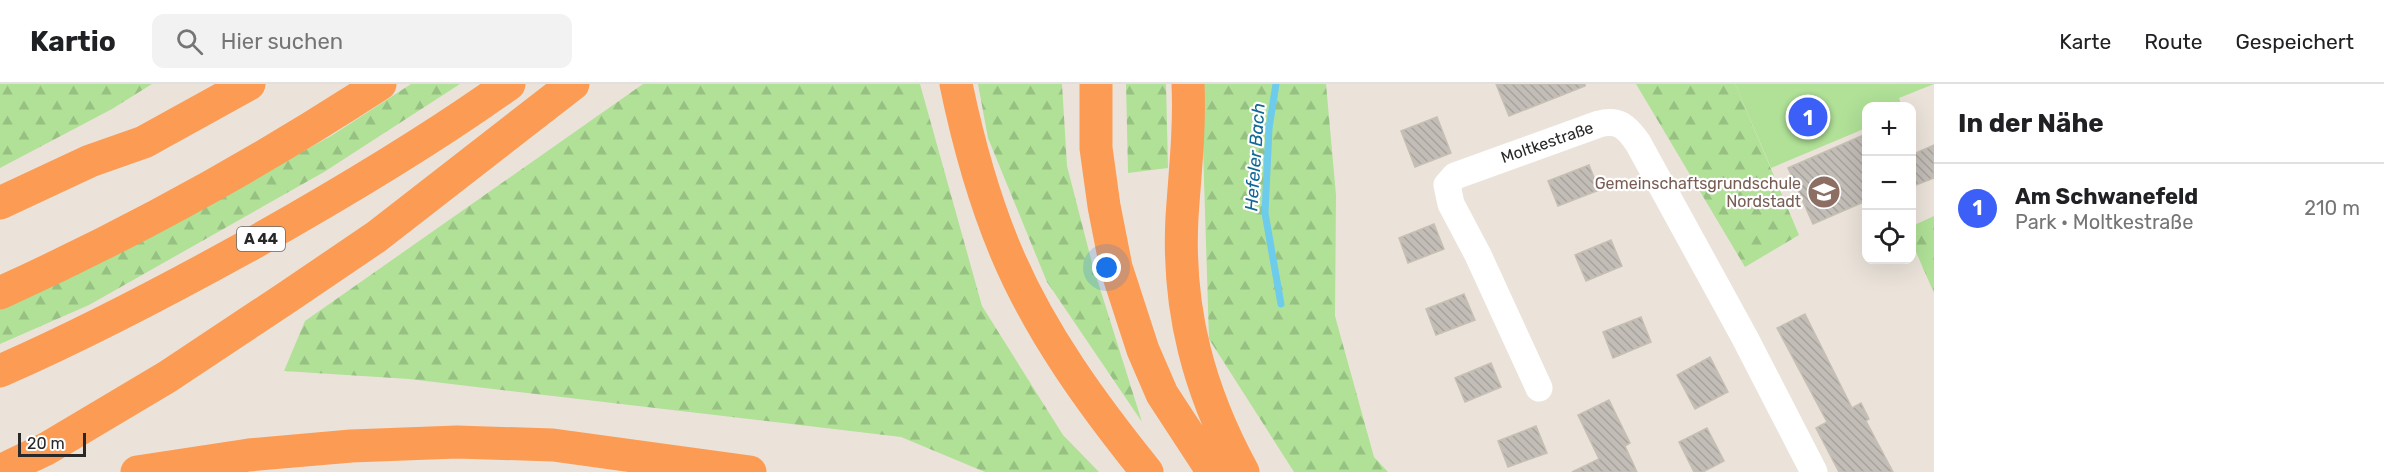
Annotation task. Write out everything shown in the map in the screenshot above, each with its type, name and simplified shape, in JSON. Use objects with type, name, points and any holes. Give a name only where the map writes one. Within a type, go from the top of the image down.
[{"type":"highway","points":[[90,161],[201,84]]},
{"type":"highway","points":[[0,203],[90,161],[144,142],[249,84]]},
{"type":"highway","points":[[0,293],[147,221],[266,155],[380,84]]},
{"type":"highway","name":"A 44","points":[[0,371],[59,345],[182,283],[397,159],[510,84]]},
{"type":"highway","points":[[0,471],[46,449],[167,377],[340,262],[376,237],[573,84]]},
{"type":"highway","points":[[956,84],[967,135],[991,212],[1007,255],[1027,296],[1063,360],[1110,427],[1147,472]]},
{"type":"highway","points":[[1096,84],[1096,148],[1116,267],[1143,350],[1162,394],[1213,472]]},
{"type":"highway","points":[[1188,84],[1188,163],[1182,218],[1182,252],[1190,333],[1198,371],[1210,405],[1243,472]]},
{"type":"highway","points":[[136,472],[249,455],[351,446],[457,442],[554,445],[750,472]]},
{"type":"street","name":"Moltkestraße","points":[[1539,388],[1478,255],[1451,204],[1448,186],[1455,176],[1512,154],[1608,121],[1618,123],[1628,128],[1638,143],[1814,472]]},
{"type":"green space","points":[[0,84],[152,84],[112,109],[0,168]]},
{"type":"green space","points":[[411,84],[460,84],[324,172],[89,305],[0,344],[0,307],[129,247],[331,136]]},
{"type":"green space","points":[[643,84],[920,84],[982,306],[1063,435],[1099,472],[985,472],[901,437],[409,379],[284,371],[305,321]]},
{"type":"green space","points":[[978,84],[1062,84],[1067,166],[1092,263],[1142,422],[1047,282],[988,138]]},
{"type":"green space","points":[[1126,84],[1166,84],[1168,168],[1128,173]]},
{"type":"green space","points":[[1201,84],[1326,84],[1336,195],[1335,316],[1374,457],[1388,472],[1294,472],[1209,339]]},
{"type":"green space","points":[[1636,84],[1735,84],[1799,235],[1745,267]]},
{"type":"green space","points":[[1735,84],[1934,84],[1899,98],[1900,102],[1862,102],[1862,130],[1771,168]]},
{"type":"green space","points":[[1934,216],[1934,293],[1916,252],[1916,224]]},
{"type":"building","points":[[1496,84],[1585,84],[1585,86],[1509,116]]},
{"type":"building","points":[[1437,117],[1451,153],[1415,167],[1401,131]]},
{"type":"building","points":[[1862,136],[1862,203],[1813,224],[1788,168]]},
{"type":"building","points":[[1934,145],[1934,178],[1916,185],[1916,156],[1916,153]]},
{"type":"building","points":[[1589,165],[1599,190],[1558,206],[1548,181]]},
{"type":"building","points":[[1434,224],[1444,249],[1408,263],[1399,238]]},
{"type":"building","points":[[1611,240],[1622,266],[1586,281],[1575,255]]},
{"type":"building","points":[[1464,294],[1475,320],[1436,335],[1426,309]]},
{"type":"building","points":[[1805,314],[1852,408],[1861,403],[1869,419],[1866,421],[1893,472],[1839,472],[1816,428],[1827,422],[1777,328]]},
{"type":"building","points":[[1641,317],[1651,342],[1613,358],[1603,332]]},
{"type":"building","points":[[1710,357],[1728,392],[1695,409],[1677,375]]},
{"type":"building","points":[[1491,363],[1501,387],[1465,402],[1455,378]]},
{"type":"building","points":[[1609,400],[1630,443],[1625,446],[1637,472],[1572,472],[1599,459],[1578,415]]},
{"type":"building","points":[[1536,426],[1547,453],[1508,467],[1498,441]]},
{"type":"building","points":[[1707,428],[1724,461],[1703,472],[1694,472],[1679,442]]},
{"type":"waterway","name":"Hefeler Bach","points":[[1276,84],[1269,128],[1265,213],[1281,304]]},
{"type":"place","name":"Am Schwanefeld","points":[[1808,117]]},
{"type":"place","name":"Gemeinschaftsgrundschule Nordstadt","points":[[1824,192]]}]
